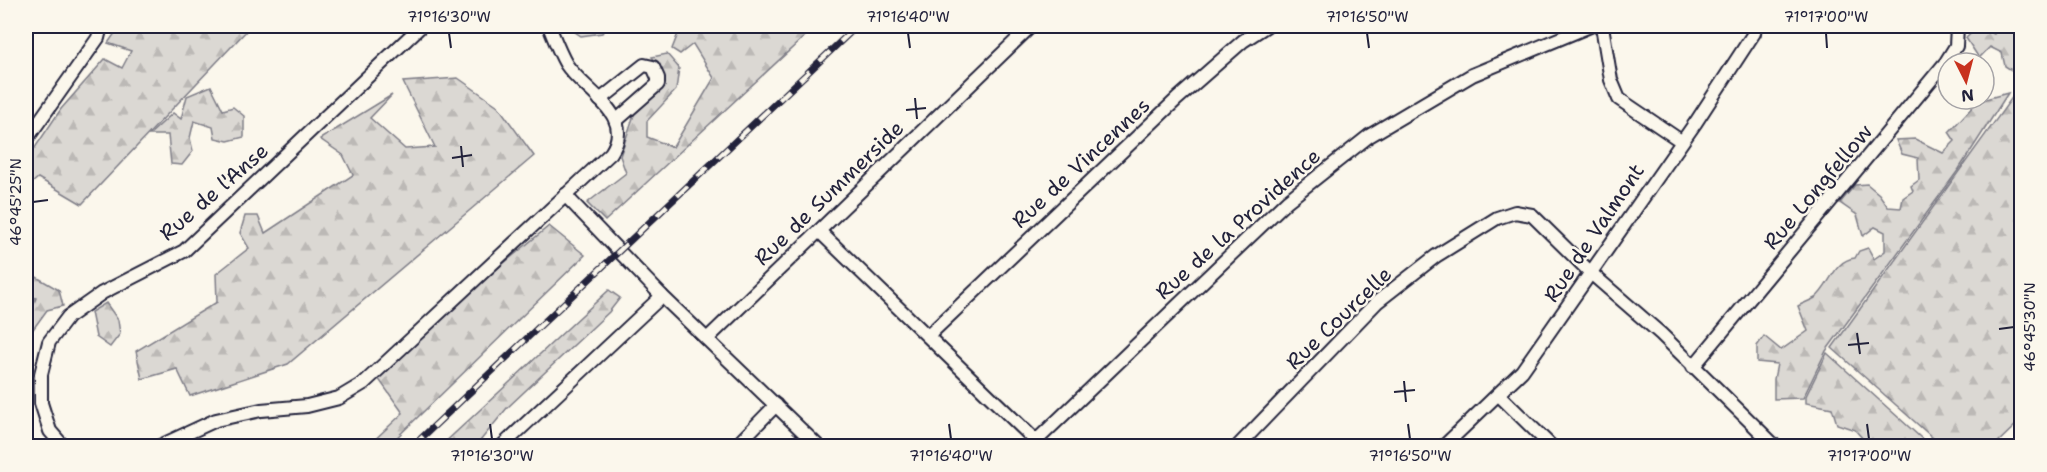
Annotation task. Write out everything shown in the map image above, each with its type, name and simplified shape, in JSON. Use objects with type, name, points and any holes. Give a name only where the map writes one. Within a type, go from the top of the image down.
[{"type":"street","points":[[26,140],[98,38],[101,26]]},
{"type":"street","name":"Rue de l'Anse","points":[[63,447],[50,431],[41,403],[41,374],[49,342],[68,317],[102,293],[184,251],[421,26]]},
{"type":"street","points":[[160,447],[216,420],[261,410],[339,398],[364,383],[611,153],[618,142],[617,120],[566,64],[549,26]]},
{"type":"street","name":"Rue de Summerside","points":[[708,339],[1031,26]]},
{"type":"street","name":"Rue de Vincennes","points":[[928,336],[1177,99],[1243,41],[1266,26]]},
{"type":"street","name":"Rue de la Providence","points":[[1039,444],[1287,201],[1369,136],[1472,75],[1590,26]]},
{"type":"street","points":[[1602,26],[1611,80],[1619,99],[1681,141]]},
{"type":"street","name":"Rue de Valmont","points":[[1444,447],[1522,371],[1592,274],[1754,33],[1755,26]]},
{"type":"street","name":"Rue Longfellow","points":[[1693,367],[1946,62],[1956,46],[1957,26]]},
{"type":"street","points":[[600,100],[644,65],[656,70],[658,84],[617,120]]},
{"type":"street","points":[[565,195],[662,296],[818,447]]},
{"type":"street","name":"Rue Courcelle","points":[[1238,447],[1377,302],[1436,256],[1497,218],[1515,212],[1532,215],[1592,274],[1661,334],[1775,447]]},
{"type":"street","points":[[819,231],[1039,444]]},
{"type":"street","points":[[502,447],[662,296]]},
{"type":"street","points":[[1499,395],[1551,447]]},
{"type":"street","points":[[736,447],[776,405]]},
{"type":"green space","points":[[120,26],[251,26],[82,204],[38,178],[26,188],[26,161],[61,109],[105,59],[122,68],[131,51],[108,43]]},
{"type":"green space","points":[[566,26],[608,26],[602,33],[581,36]]},
{"type":"green space","points":[[681,26],[816,26],[605,221],[587,203],[626,173],[620,156],[635,112],[663,88],[661,68],[652,57],[667,54],[679,68],[676,90],[647,121],[647,137],[673,147],[714,78],[693,44],[680,54],[672,49]]},
{"type":"green space","points":[[1979,26],[1987,26],[1984,30],[1994,34],[1999,26],[2021,26],[2021,69],[2016,73],[2005,66],[2002,53],[1990,47],[1986,51],[1974,51],[1966,38]]},
{"type":"green space","points":[[458,78],[498,106],[534,156],[288,364],[190,396],[177,369],[142,379],[136,351],[217,302],[216,274],[249,248],[240,233],[245,216],[258,216],[265,233],[353,175],[343,155],[320,139],[392,95],[370,118],[405,149],[435,147],[403,82]]},
{"type":"green space","points":[[2021,85],[2021,425],[2019,422],[1994,446],[1942,446],[1832,348]]},
{"type":"green space","points":[[211,86],[223,110],[233,107],[244,116],[244,137],[228,141],[215,138],[213,127],[194,121],[190,138],[193,151],[182,165],[171,164],[168,135],[149,135],[173,113],[181,119],[187,96]]},
{"type":"green space","points":[[2008,93],[1959,169],[1826,351],[1803,398],[1774,399],[1777,364],[1757,362],[1757,346],[1764,336],[1781,350],[1808,331],[1798,306],[1815,298],[1842,264],[1855,258],[1859,251],[1868,248],[1874,259],[1885,251],[1885,232],[1875,227],[1863,236],[1857,215],[1840,203],[1855,185],[1867,184],[1879,194],[1888,207],[1901,208],[1903,198],[1913,191],[1911,186],[1919,180],[1918,158],[1902,154],[1896,140],[1915,139],[1943,153],[1955,141],[1949,132],[1969,111],[1996,111],[1996,96]]},
{"type":"green space","points":[[549,226],[585,255],[388,446],[368,446],[403,413],[373,371]]},
{"type":"green space","points":[[26,271],[59,290],[63,306],[47,310],[26,339],[26,324],[36,298],[26,295]]},
{"type":"green space","points":[[609,290],[620,298],[609,312],[507,408],[476,446],[441,446]]},
{"type":"green space","points":[[106,303],[118,320],[120,334],[110,347],[96,337],[91,312]]},
{"type":"green space","points":[[1827,353],[1930,446],[1882,446],[1864,440],[1855,430],[1837,424],[1832,408],[1806,403],[1806,396]]},
{"type":"railway","points":[[413,446],[857,26]]}]
